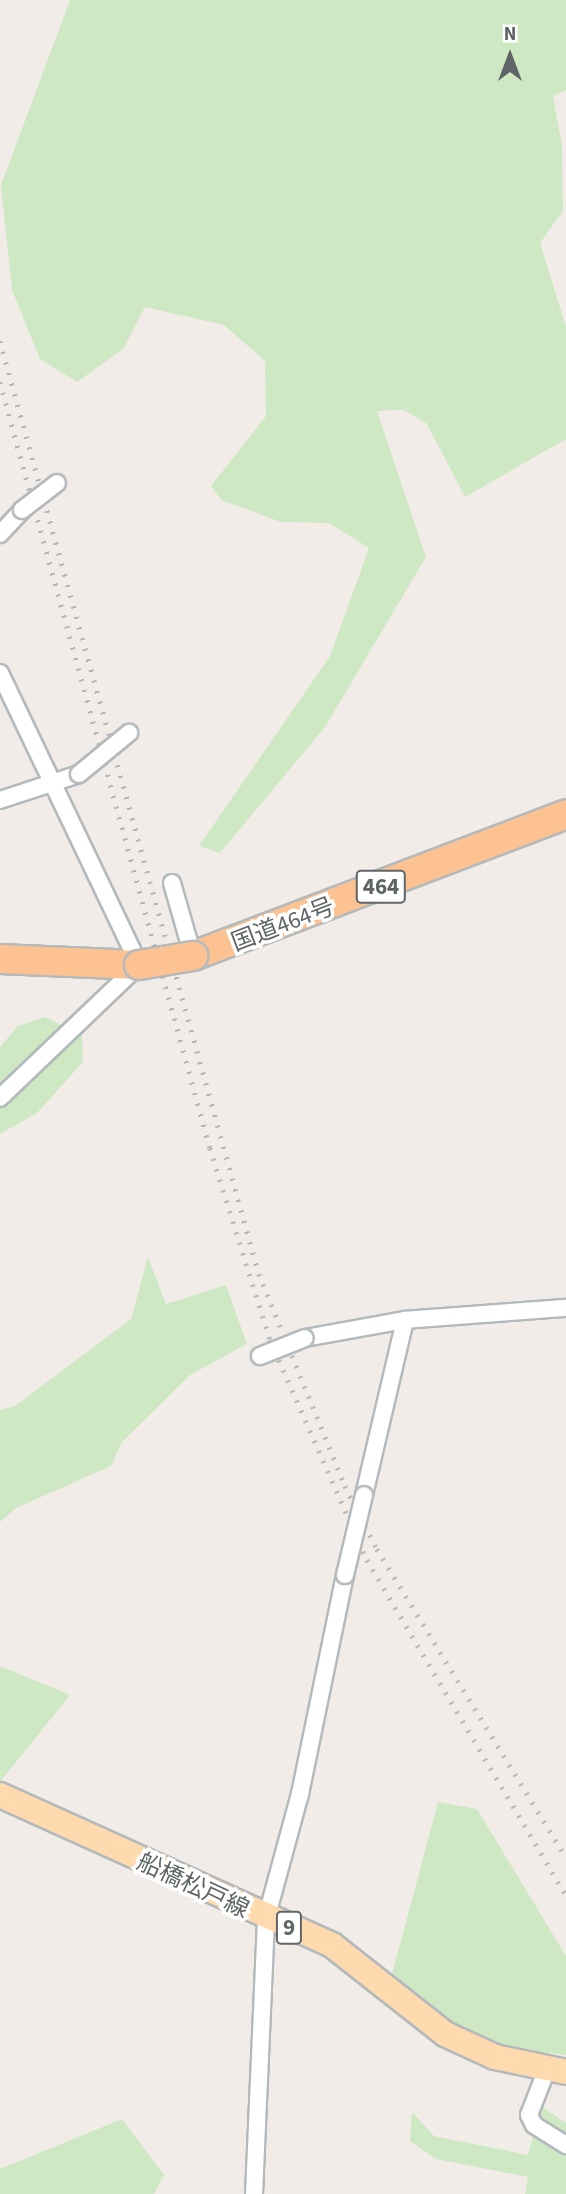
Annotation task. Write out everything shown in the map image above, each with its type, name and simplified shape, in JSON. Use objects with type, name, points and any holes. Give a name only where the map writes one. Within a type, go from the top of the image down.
[{"type":"highway","name":"国道464号","points":[[193,956],[566,814]]},
{"type":"highway","name":"464","points":[[0,960],[139,965],[193,956]]},
{"type":"main road","name":"船橋松戸線","points":[[0,1795],[266,1919],[332,1945],[445,2034],[495,2057],[556,2071]]},
{"type":"street","points":[[0,534],[22,510],[57,483]]},
{"type":"street","points":[[0,673],[139,965],[0,1098]]},
{"type":"street","points":[[0,800],[79,774],[129,733]]},
{"type":"street","points":[[172,883],[193,956]]},
{"type":"street","points":[[260,1356],[305,1338],[404,1320],[566,1308]]},
{"type":"street","points":[[254,2194],[266,1919],[300,1794],[345,1575],[404,1320]]},
{"type":"street","points":[[556,2071],[529,2115],[534,2125],[566,2145]]},
{"type":"green space","points":[[70,0],[566,0],[566,90],[553,96],[562,146],[563,211],[540,243],[566,327],[566,439],[465,497],[427,424],[404,410],[377,411],[426,557],[325,727],[220,853],[199,846],[330,656],[369,548],[329,523],[281,522],[221,500],[211,486],[266,416],[265,361],[224,325],[145,307],[123,349],[77,382],[40,359],[12,290],[1,185]]},
{"type":"green space","points":[[45,1017],[82,1035],[83,1062],[37,1113],[0,1134],[0,1047],[18,1026]]},
{"type":"green space","points":[[148,1257],[166,1304],[226,1285],[247,1344],[190,1375],[121,1443],[111,1466],[16,1508],[0,1522],[0,1410],[15,1406],[131,1319]]},
{"type":"green space","points":[[0,1666],[70,1695],[0,1782]]},
{"type":"green space","points":[[438,1802],[477,1809],[566,1956],[566,2055],[512,2049],[468,2033],[438,2017],[391,1978]]},
{"type":"green space","points":[[541,2106],[566,2123],[566,2194],[525,2194],[528,2177],[436,2159],[410,2141],[412,2112],[434,2136],[528,2155]]},
{"type":"green space","points":[[122,2119],[164,2175],[154,2194],[0,2194],[0,2169]]},
{"type":"railway","points":[[0,341],[259,1274],[345,1486],[377,1549],[566,1858]]},
{"type":"railway","points":[[0,382],[210,1148],[270,1340],[367,1560],[566,1895]]}]
